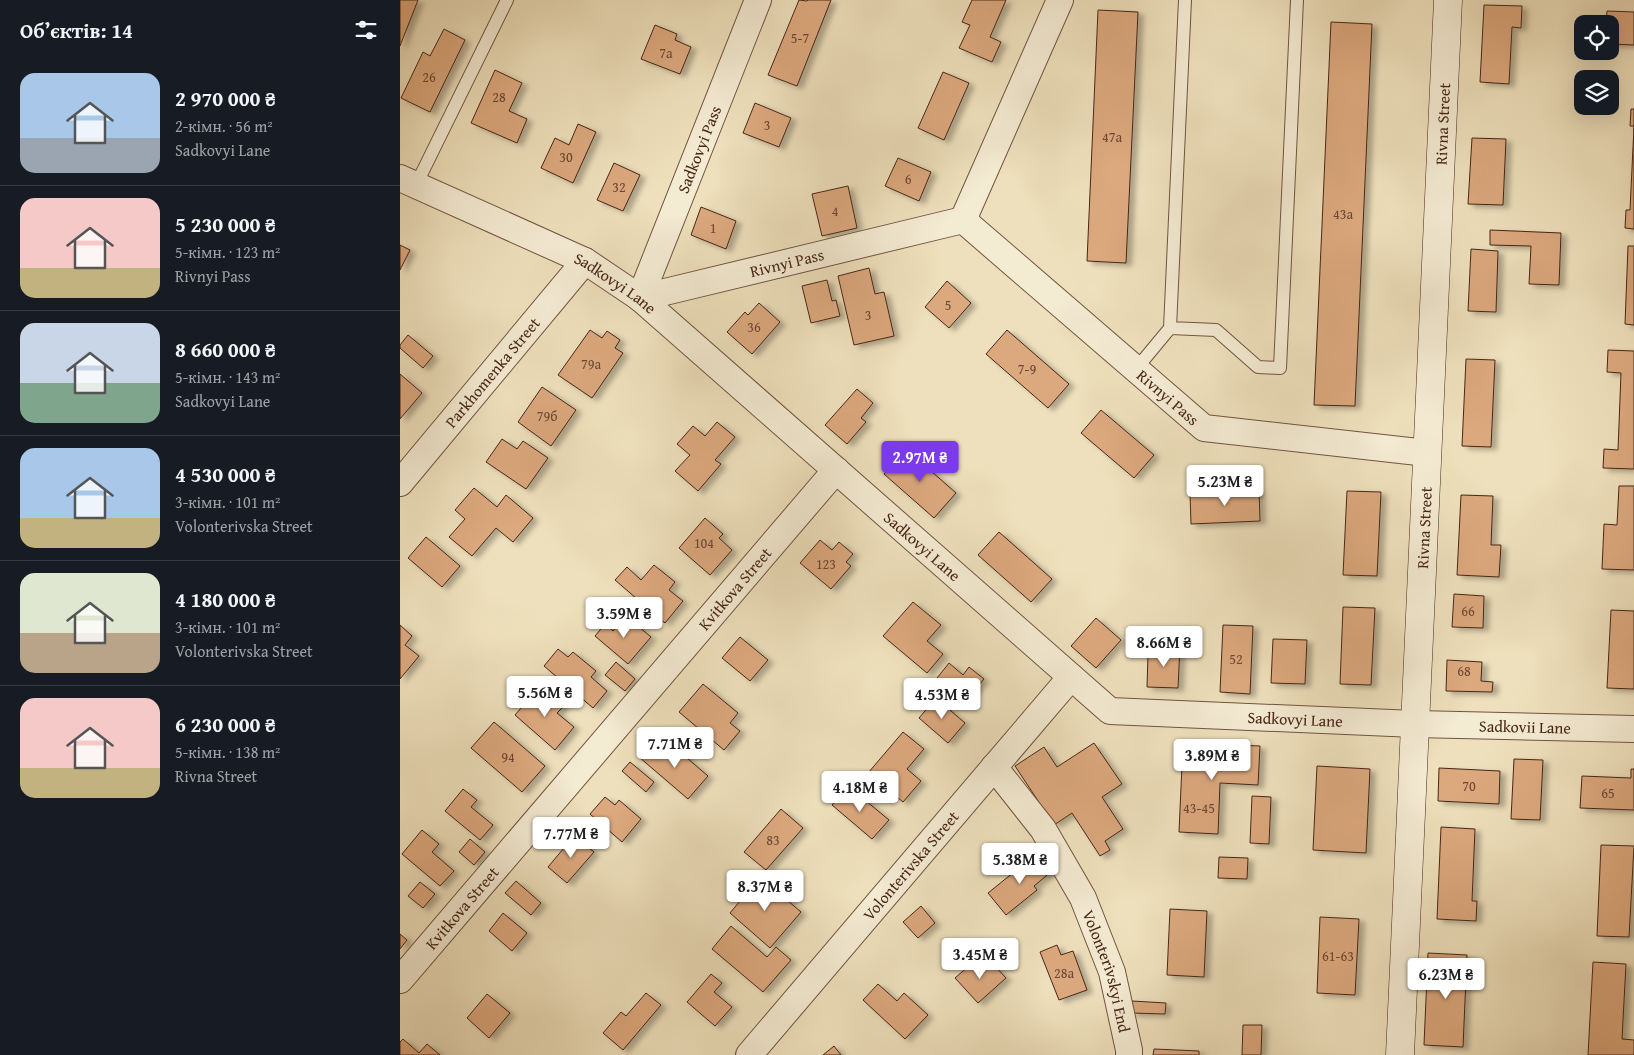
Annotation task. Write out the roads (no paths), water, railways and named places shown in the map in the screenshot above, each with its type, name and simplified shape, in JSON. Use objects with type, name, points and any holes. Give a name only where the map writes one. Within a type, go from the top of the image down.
[{"type":"street","name":"Sadkovyi Pass","points":[[640,298],[758,0]]},
{"type":"street","points":[[964,220],[1060,0]]},
{"type":"street","name":"Rivna Street","points":[[1400,1055],[1448,0]]},
{"type":"street","name":"Sadkovyi Lane","points":[[408,181],[585,261],[640,298],[1110,711],[1415,724]]},
{"type":"street","name":"Rivnyi Pass","points":[[640,298],[964,220],[1204,428],[1427,453]]},
{"type":"street","name":"Parkhomenka Street","points":[[400,483],[585,261]]},
{"type":"street","name":"Kvitkova Street","points":[[400,980],[836,470]]},
{"type":"street","name":"Volonterivska Street","points":[[749,1055],[1071,676]]},
{"type":"street","name":"Sadkovii Lane","points":[[1415,724],[1634,729]]},
{"type":"street","name":"Volonterivskyi End","points":[[994,767],[1043,829],[1083,898],[1112,972],[1129,1055]]},
{"type":"lane","points":[[408,181],[507,0]]},
{"type":"lane","points":[[1136,369],[1170,328],[1185,0]]},
{"type":"lane","points":[[1170,328],[1216,330],[1258,367],[1280,368],[1297,0]]}]
